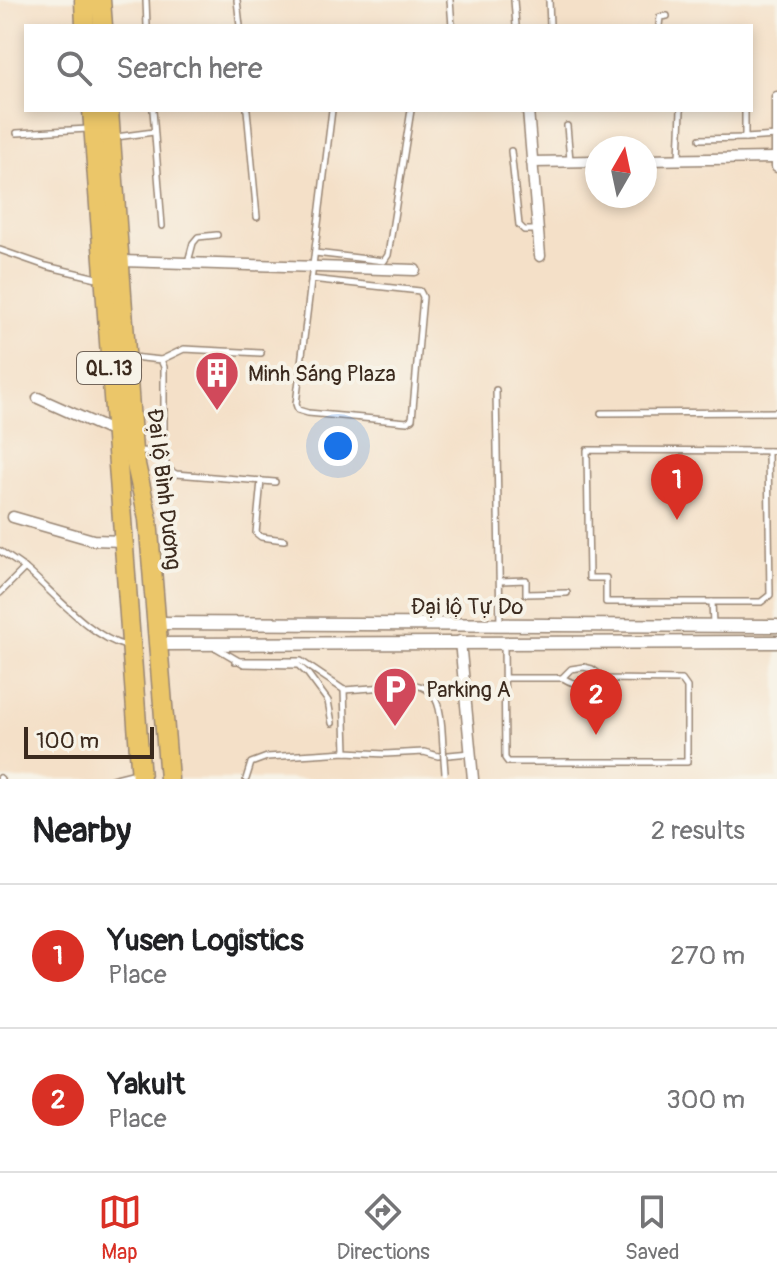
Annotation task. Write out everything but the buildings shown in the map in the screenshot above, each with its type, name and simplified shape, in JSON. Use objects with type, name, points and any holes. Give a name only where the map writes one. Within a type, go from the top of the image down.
[{"type":"highway","points":[[84,0],[85,24]]},
{"type":"highway","points":[[101,0],[103,24]]},
{"type":"highway","name":"Đại lộ Bình Dương","points":[[109,112],[133,451],[148,519],[169,779]]},
{"type":"highway","name":"Đại lộ Bình Dương","points":[[92,119],[141,775]]},
{"type":"highway","points":[[130,625],[156,623]]},
{"type":"highway","points":[[131,646],[158,644]]},
{"type":"street","points":[[777,97],[777,167]]},
{"type":"street","points":[[528,112],[540,256]]},
{"type":"street","points":[[657,160],[777,158]]},
{"type":"street","points":[[532,162],[585,161]]},
{"type":"street","points":[[122,261],[415,270]]},
{"type":"street","points":[[38,398],[114,432]]},
{"type":"street","points":[[13,517],[93,540],[123,541]]},
{"type":"street","name":"Đại lộ Tự Do","points":[[156,623],[777,626]]},
{"type":"street","points":[[460,641],[473,779]]},
{"type":"street","name":"Đại lộ Tự Do","points":[[158,644],[777,642]]},
{"type":"lane","points":[[146,0],[147,24]]},
{"type":"lane","points":[[237,0],[240,24]]},
{"type":"lane","points":[[450,0],[452,24]]},
{"type":"lane","points":[[514,0],[516,24]]},
{"type":"lane","points":[[549,0],[550,24]]},
{"type":"lane","points":[[659,24],[660,17],[667,16]]},
{"type":"lane","points":[[153,112],[162,226]]},
{"type":"lane","points":[[247,112],[257,217]]},
{"type":"lane","points":[[311,279],[420,291],[423,297],[412,419],[407,422],[298,410],[296,404],[311,279],[315,253],[332,112]]},
{"type":"lane","points":[[315,253],[384,261],[388,255],[411,112]]},
{"type":"lane","points":[[678,159],[681,112]]},
{"type":"lane","points":[[745,112],[745,138]]},
{"type":"lane","points":[[17,133],[92,119]]},
{"type":"lane","points":[[567,126],[570,161]]},
{"type":"lane","points":[[111,137],[154,132]]},
{"type":"lane","points":[[700,139],[777,136]]},
{"type":"lane","points":[[511,151],[519,225],[524,230],[538,230]]},
{"type":"lane","points":[[188,263],[193,243],[198,237],[217,235]]},
{"type":"lane","points":[[0,250],[102,280]]},
{"type":"lane","points":[[127,357],[161,360],[184,349],[261,353]]},
{"type":"lane","points":[[161,360],[166,375],[164,452],[167,469],[176,474],[275,482]]},
{"type":"lane","points":[[496,390],[500,627]]},
{"type":"lane","points":[[601,413],[777,412]]},
{"type":"lane","points":[[768,451],[770,595],[761,602],[606,602],[606,578],[589,578],[587,450],[777,451]]},
{"type":"lane","points":[[133,451],[164,452]]},
{"type":"lane","points":[[261,481],[256,533],[261,537],[284,540]]},
{"type":"lane","points":[[0,551],[25,568],[69,610],[113,642],[131,646]]},
{"type":"lane","points":[[0,593],[25,568]]},
{"type":"lane","points":[[500,581],[526,580],[526,594],[567,593]]},
{"type":"lane","points":[[712,602],[713,625]]},
{"type":"lane","points":[[504,641],[505,758],[509,763],[687,762],[687,687],[678,678],[605,678],[592,685],[577,685],[562,678],[505,678]]},
{"type":"lane","points":[[211,644],[244,664],[298,665],[328,701],[332,723]]},
{"type":"lane","points":[[235,661],[301,661],[344,690],[420,686],[435,697],[440,712],[445,779]]},
{"type":"lane","points":[[562,678],[571,669],[584,667],[594,669],[605,678]]},
{"type":"lane","points":[[344,690],[346,752]]},
{"type":"lane","points":[[333,743],[334,753]]},
{"type":"lane","points":[[246,779],[249,766],[261,758],[346,752],[470,753]]},
{"type":"lane","points":[[112,779],[141,775]]},
{"type":"place","name":"Minh Sáng Plaza","points":[[217,412]]},
{"type":"place","name":"Yusen Logistics","points":[[677,520]]},
{"type":"place","name":"Parking A","points":[[395,728]]},
{"type":"place","name":"Yakult","points":[[596,735]]}]
